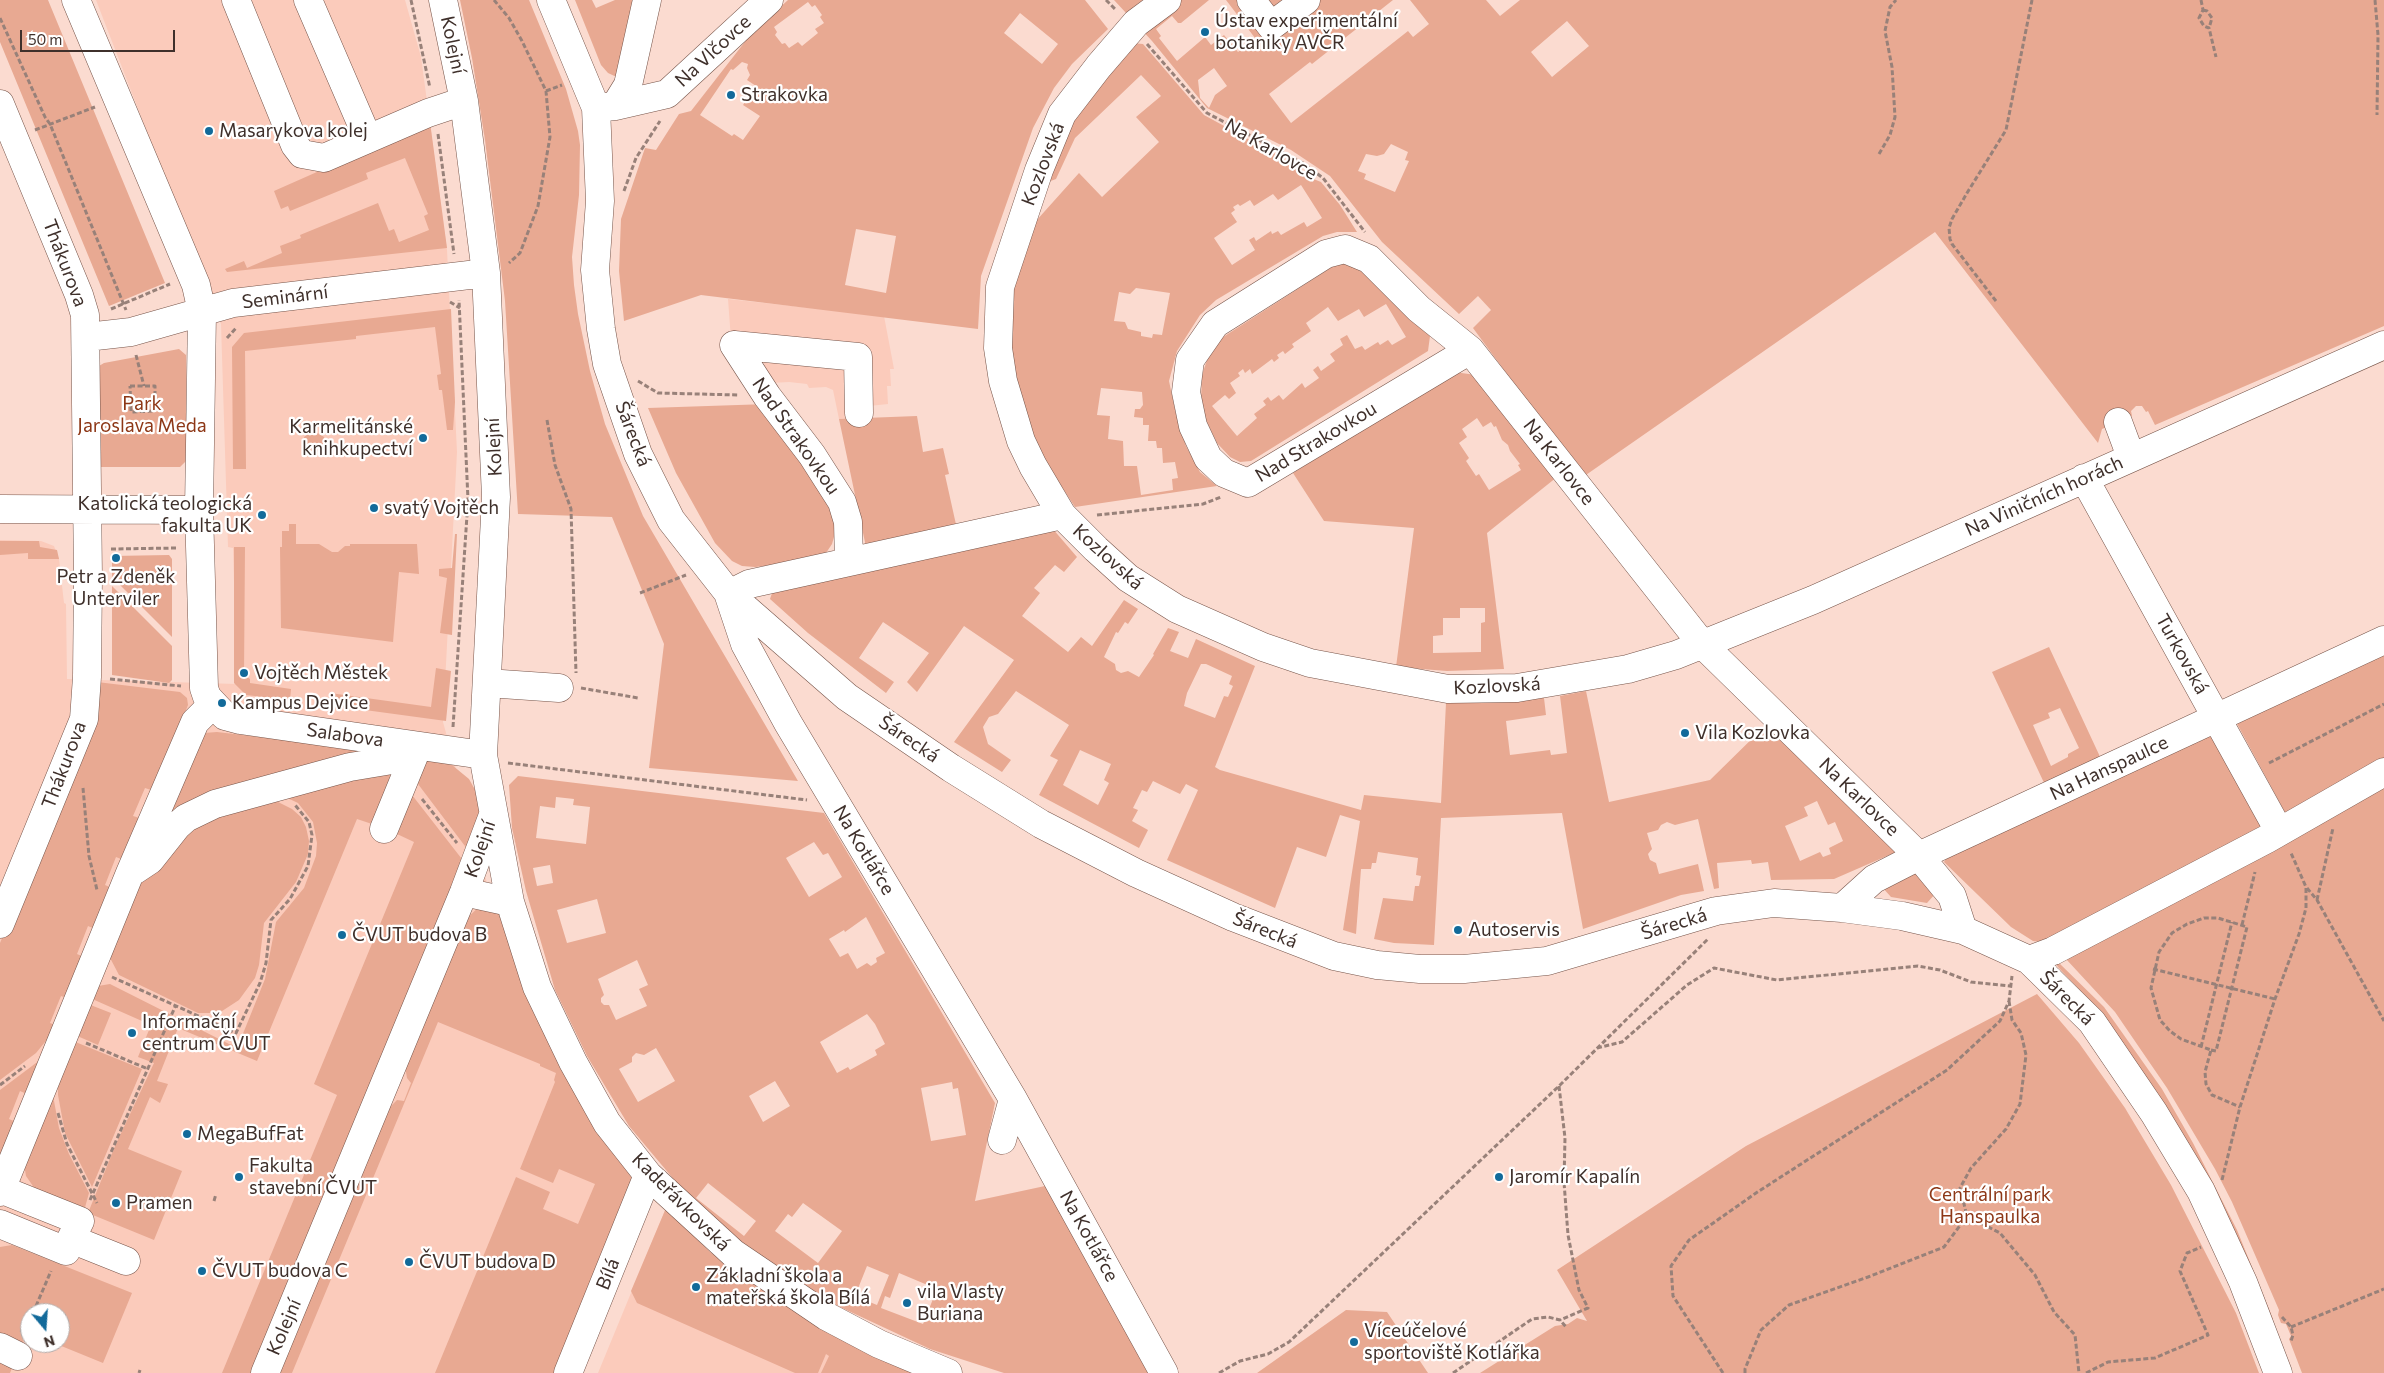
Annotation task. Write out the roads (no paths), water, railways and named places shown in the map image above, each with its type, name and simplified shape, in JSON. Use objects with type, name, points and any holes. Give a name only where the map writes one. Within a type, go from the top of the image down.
[{"type":"street","points":[[76,0],[191,275],[202,312],[215,509],[201,548],[208,696],[130,873],[3,1185],[79,1230],[126,1261]]},
{"type":"street","points":[[236,0],[296,146],[302,154],[324,158],[435,110],[464,101]]},
{"type":"street","points":[[308,0],[368,139]]},
{"type":"street","name":"Kolejní","points":[[265,1373],[464,892],[493,815],[494,759],[487,683],[496,497],[486,273],[464,101],[443,0]]},
{"type":"street","name":"Šárecká","points":[[551,0],[606,107],[595,270],[601,329],[608,364],[638,454],[671,520],[729,594],[847,697],[951,768],[1041,824],[1136,873],[1282,937],[1334,956],[1377,965],[1420,969],[1464,969],[1547,962],[1716,912],[1774,903],[1842,908],[1902,916],[1963,930],[2021,964],[2092,1022],[2113,1050],[2201,1191],[2223,1236],[2278,1373]]},
{"type":"street","points":[[606,107],[628,85],[647,0]]},
{"type":"street","name":"Na Vlčovce","points":[[606,107],[667,94],[769,0]]},
{"type":"street","name":"Kozlovská","points":[[1167,0],[1136,23],[1099,66],[1062,114],[1039,170],[1000,287],[998,348],[1003,381],[1021,441],[1062,516],[1128,578],[1150,594],[1220,630],[1310,663],[1448,689],[1517,688],[1628,669],[1702,644]]},
{"type":"street","points":[[1251,0],[1271,26],[1306,0]]},
{"type":"street","name":"Thákurova","points":[[0,104],[79,294],[85,315],[87,337],[87,677],[84,719],[0,924]]},
{"type":"street","name":"Nad Strakovkou","points":[[1369,259],[1345,249],[1326,254],[1215,324],[1190,360],[1186,392],[1193,426],[1208,458],[1224,473],[1248,483],[1470,350]]},
{"type":"street","name":"Na Karlovce","points":[[1369,259],[1419,308],[1470,350],[1702,644],[1920,856],[1952,896],[1963,930]]},
{"type":"street","name":"Seminární","points":[[87,337],[131,332],[233,303],[486,273]]},
{"type":"street","name":"Nad Strakovkou","points":[[849,561],[848,522],[842,502],[812,455],[767,396],[734,345],[858,357],[859,413]]},
{"type":"street","name":"Na Viničních horách","points":[[1702,644],[1814,600],[2384,345]]},
{"type":"street","points":[[2118,422],[2131,457]]},
{"type":"street","name":"Turkovská","points":[[2084,478],[2280,831]]},
{"type":"street","points":[[0,510],[215,509]]},
{"type":"street","points":[[729,594],[749,584],[1062,516]]},
{"type":"street","name":"Na Kotlářce","points":[[729,594],[745,644],[788,723],[1013,1099],[1164,1373]]},
{"type":"street","name":"Na Hanspaulce","points":[[1842,908],[1874,879],[1920,856],[2384,640]]},
{"type":"street","points":[[487,683],[571,684]]},
{"type":"street","name":"Salabova","points":[[208,696],[225,716],[240,720],[494,759]]},
{"type":"street","points":[[130,873],[150,860],[177,826],[186,818],[215,804],[350,767],[398,759],[418,746]]},
{"type":"street","points":[[384,829],[418,746]]},
{"type":"street","points":[[2021,964],[2062,946],[2280,831],[2384,772]]},
{"type":"street","name":"Kadeřávkovská","points":[[493,815],[510,902],[537,987],[573,1062],[607,1123],[648,1175],[732,1253],[818,1311],[879,1344],[942,1372]]},
{"type":"street","name":"Kolejní","points":[[464,892],[510,902]]},
{"type":"street","points":[[1002,1140],[1013,1099]]},
{"type":"street","name":"Bílá","points":[[568,1373],[648,1175]]},
{"type":"street","points":[[0,1224],[79,1230]]},
{"type":"place","name":"Ústav experimentální botaniky AVČR","points":[[1205,32]]},
{"type":"place","name":"Strakovka","points":[[731,95]]},
{"type":"place","name":"Masarykova kolej","points":[[209,131]]},
{"type":"place","name":"Karmelitánské knihkupectví","points":[[423,438]]},
{"type":"place","name":"svatý Vojtěch","points":[[374,508]]},
{"type":"place","name":"Katolická teologická fakulta UK","points":[[262,515]]},
{"type":"place","name":"Petr a Zdeněk Unterviler","points":[[116,558]]},
{"type":"place","name":"Vojtěch Městek","points":[[244,673]]},
{"type":"place","name":"Kampus Dejvice","points":[[222,703]]},
{"type":"place","name":"Vila Kozlovka","points":[[1685,733]]},
{"type":"place","name":"Autoservis","points":[[1458,930]]},
{"type":"place","name":"ČVUT budova B","points":[[342,935]]},
{"type":"place","name":"Informační centrum ČVUT","points":[[132,1033]]},
{"type":"place","name":"MegaBufFat","points":[[187,1134]]},
{"type":"place","name":"Fakulta stavební ČVUT","points":[[239,1177]]},
{"type":"place","name":"Jaromír Kapalín","points":[[1499,1177]]},
{"type":"place","name":"Pramen","points":[[116,1203]]},
{"type":"place","name":"ČVUT budova D","points":[[409,1262]]},
{"type":"place","name":"ČVUT budova C","points":[[202,1271]]},
{"type":"place","name":"Základní škola a mateřská škola Bílá","points":[[696,1287]]},
{"type":"place","name":"vila Vlasty Buriana","points":[[907,1303]]},
{"type":"place","name":"Víceúčelové sportoviště Kotlářka","points":[[1354,1342]]},
{"type":"park label","name":"Park Jaroslava Meda","points":[[142,415]]},
{"type":"park label","name":"Centrální park Hanspaulka","points":[[1990,1206]]}]
